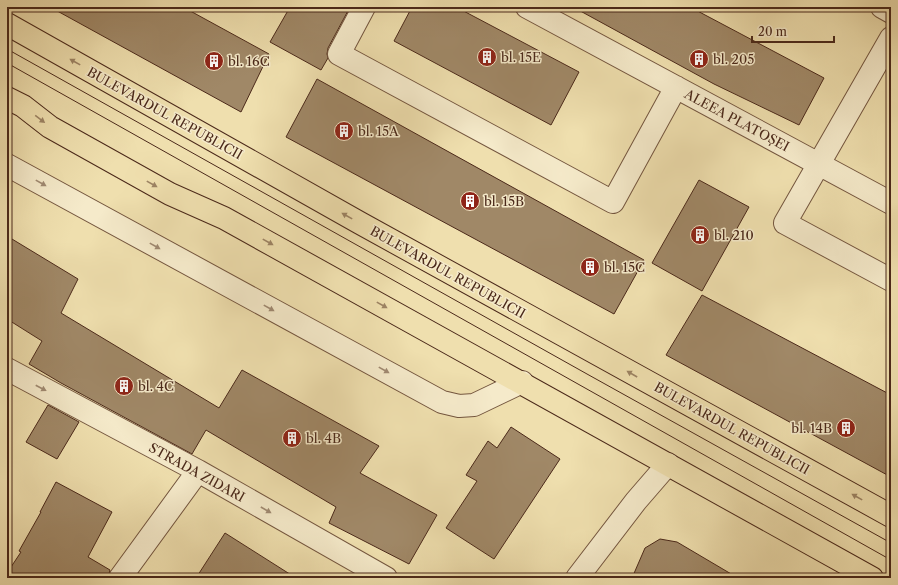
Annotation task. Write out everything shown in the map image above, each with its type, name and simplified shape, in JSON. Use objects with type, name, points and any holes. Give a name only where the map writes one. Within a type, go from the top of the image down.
[{"type":"main road","name":"BULEVARDUL REPUBLICII","points":[[7,24],[360,223],[891,516]]},
{"type":"main road","points":[[7,98],[23,106],[50,127],[170,194],[224,218],[522,382],[872,578]]},
{"type":"street","points":[[364,7],[339,54],[613,202],[676,87]]},
{"type":"street","name":"ALEEA PLATOȘEI","points":[[527,7],[818,163],[891,204]]},
{"type":"street","points":[[882,7],[891,12]]},
{"type":"street","points":[[891,38],[785,222],[891,280]]},
{"type":"street","points":[[7,164],[442,402],[459,406],[474,405],[522,382]]},
{"type":"street","name":"STRADA ZIDARI","points":[[7,369],[198,471],[386,578]]},
{"type":"street","points":[[577,578],[636,501],[668,464]]},
{"type":"street","points":[[120,578],[198,471]]},
{"type":"building","points":[[50,7],[183,7],[269,54],[241,112]]},
{"type":"building","points":[[290,7],[350,7],[328,48],[328,58],[321,70],[270,42]]},
{"type":"building","name":"bl. 15E","points":[[412,7],[456,7],[579,72],[551,125],[394,41]]},
{"type":"building","points":[[573,7],[690,7],[824,78],[799,125],[714,84]]},
{"type":"building","points":[[317,79],[644,260],[614,314],[286,137]]},
{"type":"building","name":"bl. 210","points":[[699,180],[749,207],[702,291],[652,263]]},
{"type":"building","points":[[7,236],[78,279],[61,313],[219,408],[242,370],[379,446],[360,473],[437,515],[409,564],[329,523],[336,507],[206,430],[192,454],[29,364],[42,341],[7,319]]},
{"type":"building","name":"bl. 14B","points":[[702,295],[891,395],[891,477],[666,355]]},
{"type":"building","points":[[48,405],[79,422],[57,459],[26,442]]},
{"type":"building","points":[[511,427],[560,459],[494,559],[446,528],[477,481],[466,475],[488,441],[497,448]]},
{"type":"building","points":[[56,482],[112,512],[88,557],[110,570],[108,578],[7,578],[7,573],[21,552],[19,551]]},
{"type":"building","points":[[225,533],[296,578],[196,578]]},
{"type":"building","points":[[660,539],[677,542],[738,578],[632,578],[645,548]]},
{"type":"tram line","points":[[7,49],[891,543]]},
{"type":"tram line","points":[[7,63],[891,560]]},
{"type":"place","name":"bl. 15E","points":[[487,57]]},
{"type":"place","name":"bl. 205","points":[[699,59]]},
{"type":"place","name":"bl. 16C","points":[[214,61]]},
{"type":"place","name":"bl. 15A","points":[[344,131]]},
{"type":"place","name":"bl. 15B","points":[[470,201]]},
{"type":"place","name":"bl. 210","points":[[700,235]]},
{"type":"place","name":"bl. 15C","points":[[590,267]]},
{"type":"place","name":"bl. 4C","points":[[124,386]]},
{"type":"place","name":"bl. 14B","points":[[846,428]]},
{"type":"place","name":"bl. 4B","points":[[292,438]]}]
